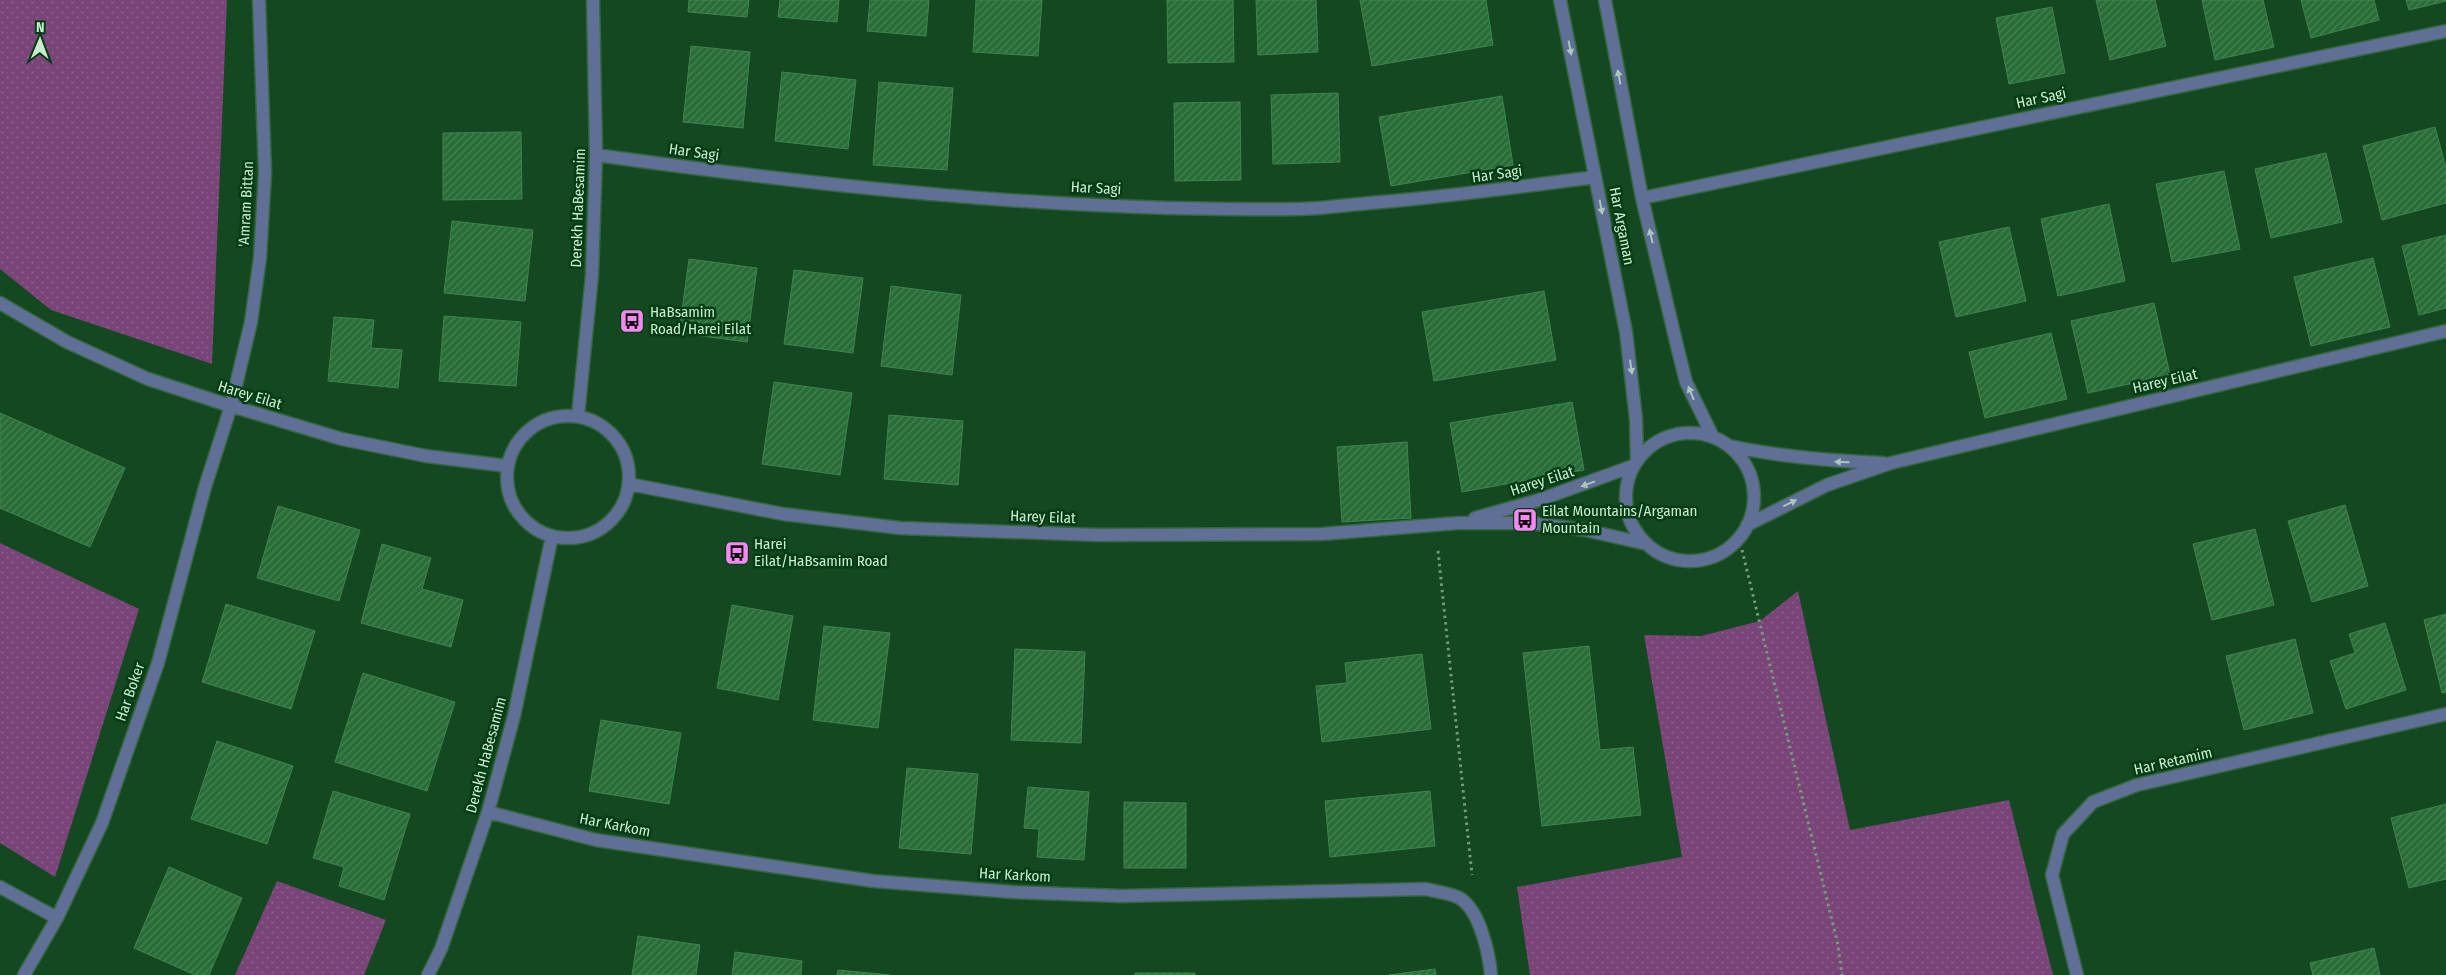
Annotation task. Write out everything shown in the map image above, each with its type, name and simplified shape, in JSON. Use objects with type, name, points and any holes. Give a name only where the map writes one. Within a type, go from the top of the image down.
[{"type":"street","name":"'Amram Bittan","points":[[231,406],[251,322],[260,258],[265,173],[259,0]]},
{"type":"street","name":"Derekh HaBesamim","points":[[578,416],[592,275],[596,155],[593,0]]},
{"type":"street","name":"Har Argaman","points":[[1560,0],[1626,332],[1633,385],[1635,463]]},
{"type":"street","name":"Har Argaman","points":[[1605,0],[1642,198],[1686,382],[1713,437]]},
{"type":"street","name":"Har Sagi","points":[[1642,198],[2446,31]]},
{"type":"street","name":"Har Sagi","points":[[596,155],[744,176],[928,194],[1146,207],[1297,209],[1444,197],[1595,177]]},
{"type":"street","name":"Harey Eilat","points":[[0,303],[67,342],[148,379],[231,406],[342,439],[426,456],[507,466]]},
{"type":"street","name":"Harey Eilat","points":[[1747,526],[1827,485],[1891,463],[2446,331]]},
{"type":"street","name":"Har Boker","points":[[24,975],[56,918],[102,824],[158,663],[205,487],[231,406]]},
{"type":"street","points":[[578,416],[606,429],[617,440],[629,468],[629,484],[626,498],[619,511],[596,531],[575,537],[552,536],[529,524],[513,504],[508,492],[507,466],[511,453],[527,431],[551,418],[578,416]]},
{"type":"street","points":[[1685,433],[1713,437],[1728,445],[1747,468],[1752,482],[1754,497],[1752,512],[1747,526],[1739,538],[1716,555],[1702,559],[1673,558],[1647,544],[1634,528],[1627,508],[1626,494],[1635,463],[1658,441],[1671,436],[1685,433]]},
{"type":"street","name":"Harey Eilat","points":[[1728,445],[1770,454],[1819,461],[1891,463]]},
{"type":"street","name":"Harey Eilat","points":[[1458,523],[1539,500],[1635,463]]},
{"type":"street","name":"Harey Eilat","points":[[629,484],[783,514],[900,528],[1108,536],[1322,534],[1458,523],[1540,524],[1585,530],[1647,544]]},
{"type":"street","name":"Derekh HaBesamim","points":[[428,975],[441,949],[488,812],[514,716],[552,536]]},
{"type":"street","name":"Har Retamim","points":[[2077,975],[2052,875],[2063,834],[2093,802],[2137,786],[2446,714]]},
{"type":"street","name":"Har Karkom","points":[[488,812],[596,840],[874,881],[1012,892],[1121,896],[1284,894],[1426,889],[1461,899],[1477,920],[1489,955],[1491,975]]},
{"type":"street","points":[[0,887],[56,918]]},
{"type":"path","points":[[1435,525],[1477,920]]},
{"type":"path","points":[[1739,538],[1838,946],[1842,975]]},
{"type":"shaded area","points":[[0,0],[227,0],[212,364],[51,310],[0,269]]},
{"type":"shaded area","points":[[0,543],[139,609],[55,877],[0,843]]},
{"type":"shaded area","points":[[1798,591],[1850,830],[2009,800],[2053,975],[1530,975],[1517,887],[1682,857],[1644,635],[1701,636],[1760,621]]},
{"type":"shaded area","points":[[277,881],[386,920],[364,975],[235,975]]},
{"type":"building","points":[[689,0],[749,0],[747,17],[688,12]]},
{"type":"building","points":[[780,0],[839,0],[837,22],[778,17]]},
{"type":"building","points":[[870,0],[929,0],[926,36],[867,31]]},
{"type":"building","points":[[976,0],[1042,0],[1038,56],[973,52]]},
{"type":"building","points":[[1167,0],[1233,0],[1234,62],[1168,63]]},
{"type":"building","points":[[1256,0],[1316,0],[1318,52],[1258,55]]},
{"type":"building","points":[[1360,0],[1486,0],[1493,45],[1372,66]]},
{"type":"building","points":[[2096,0],[2155,0],[2166,46],[2110,60]]},
{"type":"building","points":[[2202,0],[2263,0],[2274,47],[2215,60]]},
{"type":"building","points":[[2301,0],[2374,0],[2379,20],[2311,38]]},
{"type":"building","points":[[2406,0],[2446,0],[2446,1],[2409,10]]},
{"type":"building","points":[[2052,7],[2065,73],[2009,84],[1996,18]]},
{"type":"building","points":[[691,46],[750,52],[743,128],[683,122]]},
{"type":"building","points":[[782,72],[856,80],[848,149],[775,141]]},
{"type":"building","points":[[879,82],[953,88],[947,170],[873,165]]},
{"type":"building","points":[[1338,93],[1340,162],[1273,164],[1271,95]]},
{"type":"building","points":[[1502,96],[1513,165],[1391,186],[1379,117]]},
{"type":"building","points":[[1240,102],[1241,180],[1175,181],[1174,103]]},
{"type":"building","points":[[2435,127],[2446,168],[2446,203],[2382,220],[2363,146]]},
{"type":"building","points":[[521,132],[522,199],[443,200],[443,133]]},
{"type":"building","points":[[2326,153],[2342,222],[2271,238],[2255,169]]},
{"type":"building","points":[[2224,171],[2240,249],[2172,262],[2156,184]]},
{"type":"building","points":[[2109,204],[2125,281],[2058,296],[2041,219]]},
{"type":"building","points":[[452,221],[533,230],[525,301],[444,293]]},
{"type":"building","points":[[2009,227],[2026,301],[1956,317],[1939,242]]},
{"type":"building","points":[[2446,235],[2446,308],[2419,315],[2402,246]]},
{"type":"building","points":[[2373,258],[2390,327],[2311,346],[2294,277]]},
{"type":"building","points":[[689,259],[757,268],[747,342],[679,333]]},
{"type":"building","points":[[794,270],[863,278],[853,353],[784,344]]},
{"type":"building","points":[[891,286],[961,295],[952,375],[881,366]]},
{"type":"building","points":[[1544,291],[1556,360],[1434,381],[1422,312]]},
{"type":"building","points":[[2154,303],[2170,375],[2088,393],[2071,321]]},
{"type":"building","points":[[444,316],[521,322],[516,386],[439,381]]},
{"type":"building","points":[[334,317],[374,320],[371,348],[402,350],[398,388],[328,381]]},
{"type":"building","points":[[2051,333],[2067,399],[1985,418],[1969,352]]},
{"type":"building","points":[[774,382],[852,393],[840,475],[762,464]]},
{"type":"building","points":[[1572,402],[1584,470],[1462,492],[1450,423]]},
{"type":"building","points":[[0,413],[125,468],[90,547],[0,508]]},
{"type":"building","points":[[889,415],[963,421],[958,485],[884,479]]},
{"type":"building","points":[[1407,442],[1411,518],[1342,522],[1337,447]]},
{"type":"building","points":[[2345,505],[2368,586],[2312,602],[2288,521]]},
{"type":"building","points":[[278,506],[360,530],[339,601],[257,578]]},
{"type":"building","points":[[2255,529],[2274,605],[2212,620],[2193,544]]},
{"type":"building","points":[[382,544],[431,558],[422,589],[463,600],[451,647],[361,623]]},
{"type":"building","points":[[226,604],[315,631],[291,709],[202,682]]},
{"type":"building","points":[[732,605],[793,616],[778,700],[717,688]]},
{"type":"building","points":[[2446,614],[2446,692],[2442,693],[2424,620]]},
{"type":"building","points":[[2385,623],[2406,690],[2346,709],[2330,661],[2355,653],[2349,634]]},
{"type":"building","points":[[824,626],[890,633],[878,728],[813,720]]},
{"type":"building","points":[[2295,639],[2313,713],[2244,730],[2226,656]]},
{"type":"building","points":[[1589,646],[1600,750],[1633,747],[1641,815],[1542,826],[1523,653]]},
{"type":"building","points":[[1015,649],[1085,652],[1081,743],[1011,740]]},
{"type":"building","points":[[1422,654],[1431,729],[1322,742],[1316,686],[1347,683],[1345,663]]},
{"type":"building","points":[[363,673],[455,702],[427,791],[335,762]]},
{"type":"building","points":[[601,720],[681,733],[669,804],[589,791]]},
{"type":"building","points":[[217,741],[293,766],[267,844],[191,819]]},
{"type":"building","points":[[907,768],[978,774],[971,854],[899,848]]},
{"type":"building","points":[[1028,787],[1089,792],[1084,860],[1037,857],[1039,829],[1024,828]]},
{"type":"building","points":[[333,791],[410,814],[384,900],[339,886],[344,867],[313,858]]},
{"type":"building","points":[[1430,791],[1435,846],[1330,857],[1325,801]]},
{"type":"building","points":[[1124,802],[1186,803],[1186,868],[1124,868]]},
{"type":"building","points":[[2446,804],[2446,879],[2409,888],[2391,818]]},
{"type":"building","points":[[169,867],[242,898],[209,975],[195,975],[134,948]]},
{"type":"building","points":[[638,936],[700,945],[696,975],[632,975]]},
{"type":"building","points":[[2374,948],[2380,975],[2313,975],[2310,963]]},
{"type":"building","points":[[735,952],[802,961],[801,975],[732,975]]},
{"type":"building","points":[[1435,969],[1436,975],[1389,975]]},
{"type":"building","points":[[838,970],[890,975],[837,975]]},
{"type":"building","points":[[1135,973],[1195,973],[1195,975],[1135,975]]},
{"type":"place","name":"HaBsamim Road/Harei Eilat","points":[[632,321]]},
{"type":"place","name":"Eilat Mountains/Argaman Mountain","points":[[1525,520]]},
{"type":"place","name":"Harei Eilat/HaBsamim Road","points":[[737,553]]}]
